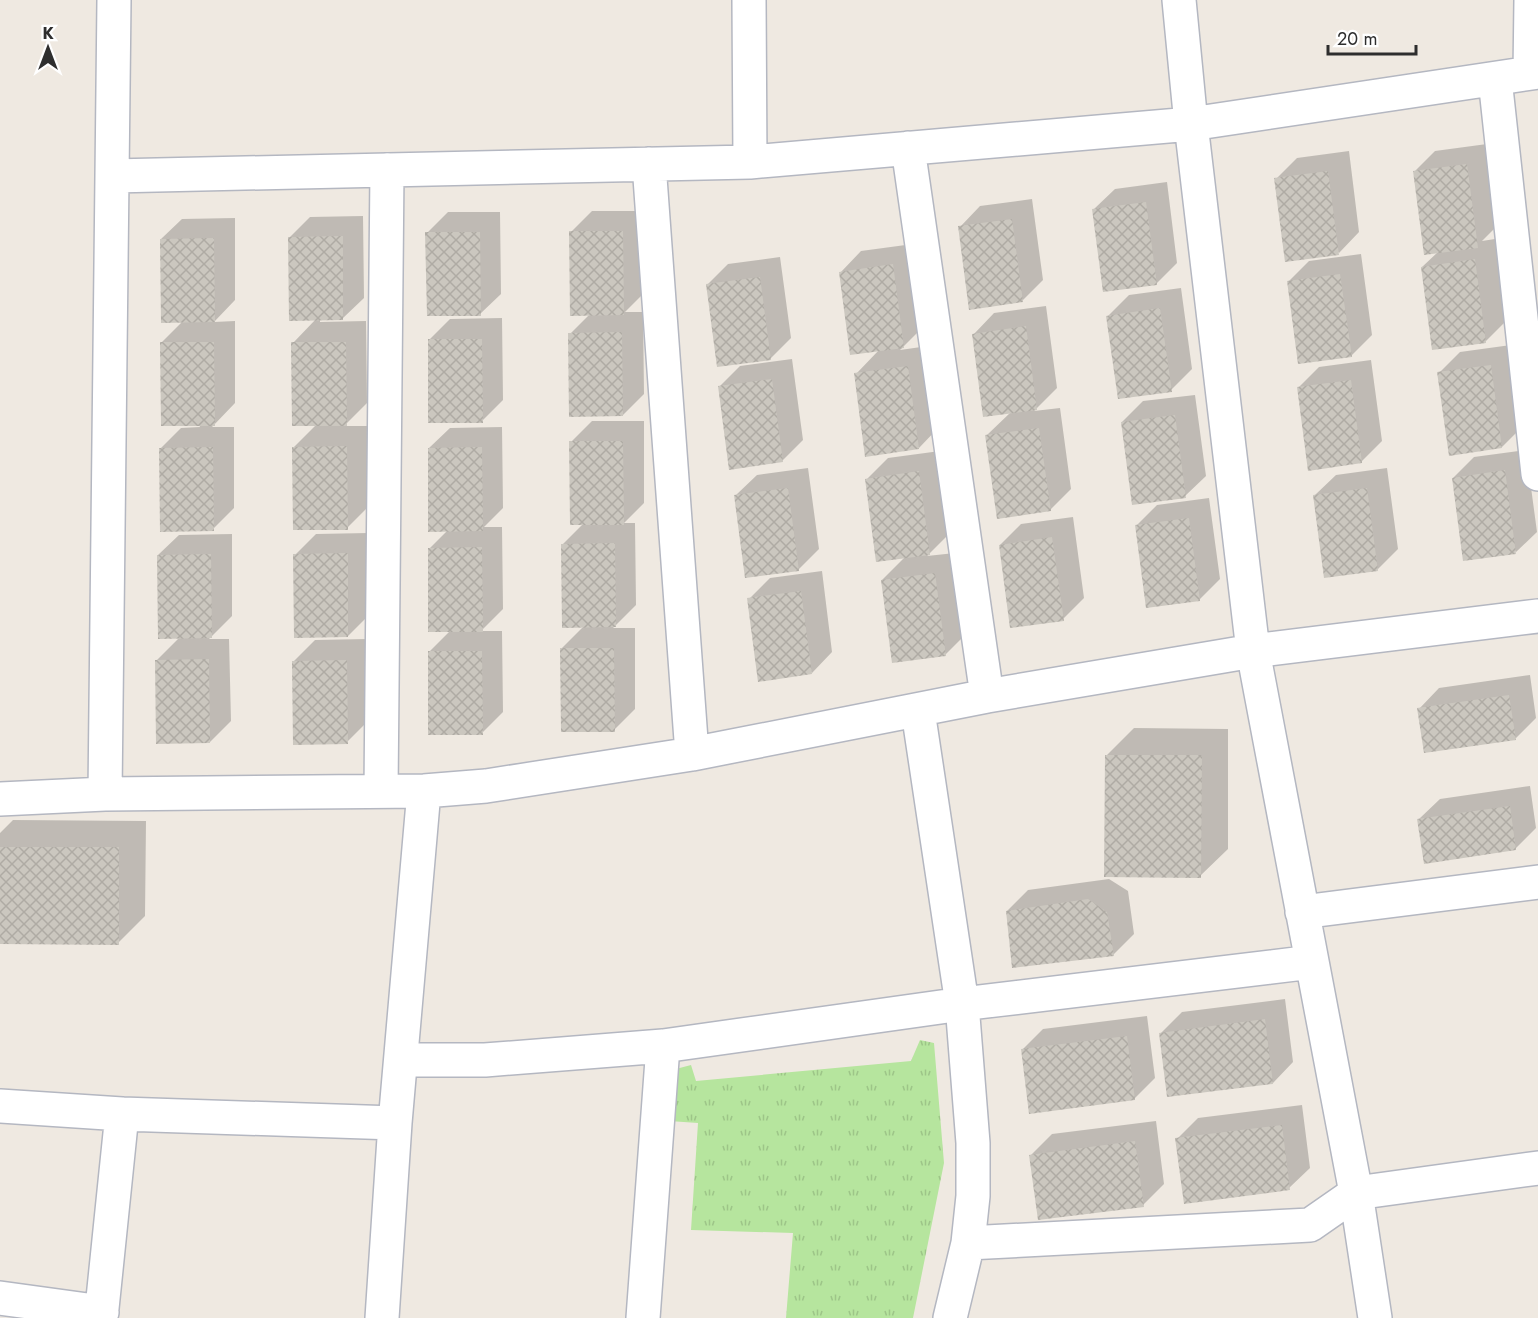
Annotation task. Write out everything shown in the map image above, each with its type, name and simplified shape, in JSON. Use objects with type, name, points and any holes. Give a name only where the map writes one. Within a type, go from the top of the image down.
[{"type":"street","points":[[105,794],[114,0]]},
{"type":"street","points":[[748,0],[750,162]]},
{"type":"street","points":[[1179,0],[1191,124],[1253,651],[1356,1193],[1375,1318]]},
{"type":"street","points":[[113,176],[750,162],[1191,124],[1534,72],[1532,0]]},
{"type":"street","points":[[1495,79],[1538,474]]},
{"type":"street","points":[[908,148],[987,696]]},
{"type":"street","points":[[649,164],[693,754]]},
{"type":"street","points":[[381,791],[387,170]]},
{"type":"street","points":[[0,799],[105,794],[424,791],[486,786],[693,754],[987,696],[1253,651],[1538,616]]},
{"type":"street","points":[[918,711],[962,1004],[973,1143],[973,1196],[968,1243],[950,1318]]},
{"type":"street","points":[[382,1318],[395,1123],[424,791]]},
{"type":"street","points":[[1302,912],[1538,882]]},
{"type":"street","points":[[401,1060],[485,1060],[663,1046],[962,1004],[1312,962]]},
{"type":"street","points":[[643,1318],[663,1046]]},
{"type":"street","points":[[0,1106],[122,1114],[395,1123]]},
{"type":"street","points":[[0,1299],[101,1315],[122,1114]]},
{"type":"street","points":[[968,1243],[1310,1225],[1356,1193],[1538,1168]]},
{"type":"green space","points":[[920,1040],[934,1043],[944,1163],[913,1318],[786,1318],[793,1233],[691,1230],[698,1123],[669,1121],[672,1070],[691,1065],[696,1081],[911,1061]]},
{"type":"building","points":[[1467,164],[1478,248],[1424,255],[1413,171]]},
{"type":"building","points":[[1328,171],[1339,255],[1285,262],[1274,178]]},
{"type":"building","points":[[1146,202],[1157,285],[1103,292],[1092,209]]},
{"type":"building","points":[[1012,219],[1023,302],[969,310],[958,226]]},
{"type":"building","points":[[569,231],[623,231],[624,315],[570,316]]},
{"type":"building","points":[[425,232],[480,232],[481,316],[427,316]]},
{"type":"building","points":[[343,236],[343,320],[289,321],[288,237]]},
{"type":"building","points":[[214,238],[215,322],[161,323],[160,239]]},
{"type":"building","points":[[1475,259],[1486,343],[1432,350],[1421,267]]},
{"type":"building","points":[[893,264],[904,348],[850,355],[839,272]]},
{"type":"building","points":[[1340,274],[1352,357],[1298,364],[1287,281]]},
{"type":"building","points":[[760,277],[771,360],[717,367],[706,284]]},
{"type":"building","points":[[1160,308],[1172,392],[1118,399],[1106,316]]},
{"type":"building","points":[[1026,326],[1037,410],[983,417],[972,334]]},
{"type":"building","points":[[622,332],[623,416],[569,417],[568,333]]},
{"type":"building","points":[[428,339],[482,339],[483,423],[428,423]]},
{"type":"building","points":[[160,342],[214,342],[215,426],[161,426]]},
{"type":"building","points":[[291,342],[346,342],[347,426],[292,426]]},
{"type":"building","points":[[1491,365],[1502,448],[1449,456],[1437,372]]},
{"type":"building","points":[[908,366],[919,449],[865,457],[854,373]]},
{"type":"building","points":[[772,379],[783,462],[729,470],[718,386]]},
{"type":"building","points":[[1351,380],[1362,463],[1308,471],[1297,387]]},
{"type":"building","points":[[1175,415],[1186,498],[1132,505],[1121,422]]},
{"type":"building","points":[[1039,428],[1051,511],[997,519],[985,435]]},
{"type":"building","points":[[569,441],[623,441],[624,525],[570,525]]},
{"type":"building","points":[[347,446],[348,530],[293,530],[292,447]]},
{"type":"building","points":[[213,447],[214,531],[160,532],[159,448]]},
{"type":"building","points":[[482,447],[483,531],[428,532],[428,448]]},
{"type":"building","points":[[1505,470],[1516,554],[1463,561],[1452,478]]},
{"type":"building","points":[[919,471],[930,555],[876,562],[865,479]]},
{"type":"building","points":[[788,488],[799,571],[745,578],[734,495]]},
{"type":"building","points":[[1367,488],[1378,571],[1324,578],[1313,495]]},
{"type":"building","points":[[1189,518],[1200,601],[1146,608],[1135,525]]},
{"type":"building","points":[[1052,537],[1064,621],[1010,628],[999,545]]},
{"type":"building","points":[[615,543],[616,627],[562,628],[561,544]]},
{"type":"building","points":[[482,547],[483,632],[428,632],[428,548]]},
{"type":"building","points":[[348,553],[348,637],[294,638],[293,554]]},
{"type":"building","points":[[211,554],[212,638],[158,639],[157,555]]},
{"type":"building","points":[[935,573],[946,656],[892,663],[881,580]]},
{"type":"building","points":[[801,591],[812,674],[758,682],[747,598]]},
{"type":"building","points":[[560,648],[614,648],[615,732],[561,732]]},
{"type":"building","points":[[428,651],[482,651],[483,735],[428,735]]},
{"type":"building","points":[[209,659],[210,743],[156,744],[155,660]]},
{"type":"building","points":[[347,660],[348,744],[293,745],[292,661]]},
{"type":"building","points":[[1509,695],[1516,740],[1424,753],[1417,708]]},
{"type":"building","points":[[1105,755],[1202,755],[1201,878],[1104,877]]},
{"type":"building","points":[[1510,806],[1516,850],[1424,864],[1417,819]]},
{"type":"building","points":[[0,847],[119,847],[119,945],[0,944]]},
{"type":"building","points":[[1088,899],[1107,912],[1114,956],[1012,968],[1006,911]]},
{"type":"building","points":[[1265,1019],[1273,1084],[1167,1097],[1159,1033]]},
{"type":"building","points":[[1127,1036],[1135,1100],[1029,1114],[1021,1049]]},
{"type":"building","points":[[1282,1125],[1290,1190],[1184,1204],[1175,1138]]},
{"type":"building","points":[[1135,1141],[1144,1207],[1038,1220],[1029,1155]]}]
